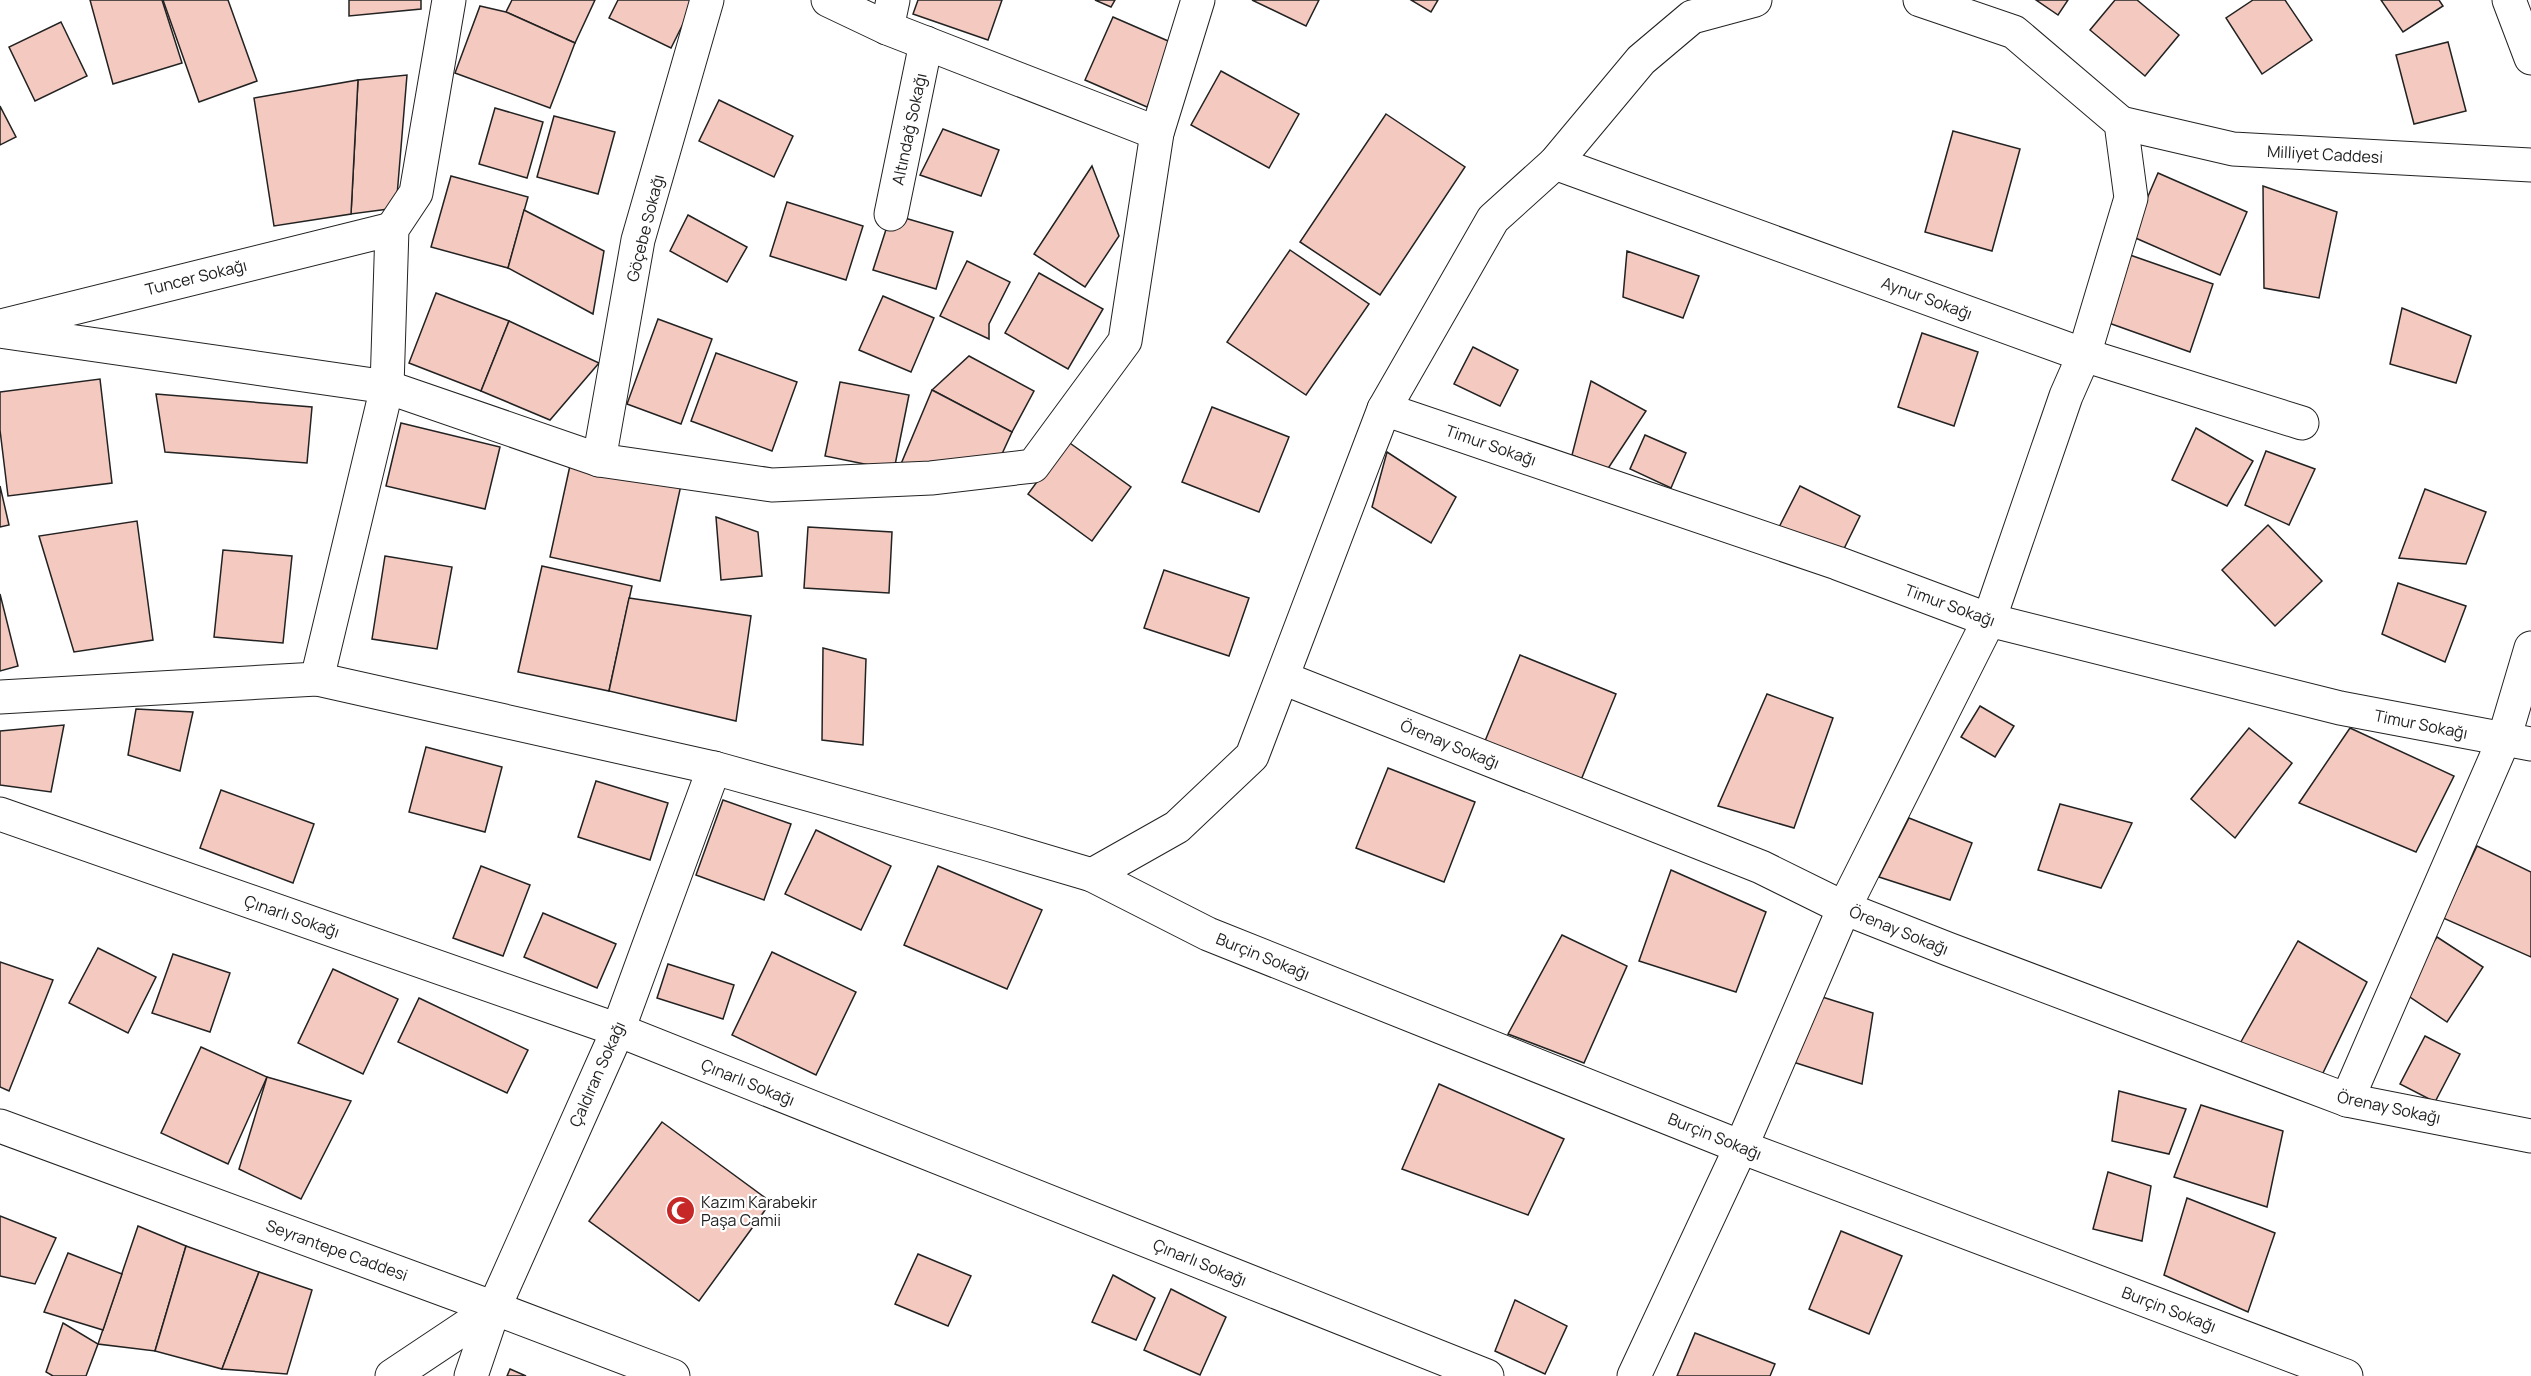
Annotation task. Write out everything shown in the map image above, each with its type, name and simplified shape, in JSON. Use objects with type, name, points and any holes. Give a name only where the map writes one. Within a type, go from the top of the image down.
[{"type":"street","points":[[317,679],[387,387],[392,229],[416,193],[449,0]]},
{"type":"street","name":"Göçebe Sokağı","points":[[599,460],[638,240],[708,0]]},
{"type":"street","points":[[828,0],[890,14],[926,43],[1156,133]]},
{"type":"street","points":[[0,331],[387,387],[599,460],[772,485],[931,478],[1033,466],[1125,341],[1156,133],[1198,0]]},
{"type":"street","points":[[1092,875],[1177,827],[1252,756],[1384,409],[1493,219],[1554,163],[1687,9],[1755,0]]},
{"type":"street","points":[[1634,1376],[1741,1147],[1844,908],[1989,620],[2066,396],[2084,355],[2132,198],[2121,123],[2014,32],[1920,0]]},
{"type":"street","points":[[2509,0],[2531,58]]},
{"type":"street","name":"Altındağ Sokağı","points":[[891,214],[926,43]]},
{"type":"street","name":"Milliyet Caddesi","points":[[2121,123],[2233,149],[2531,165]]},
{"type":"street","name":"Aynur Sokağı","points":[[1554,163],[2084,355],[2302,423]]},
{"type":"street","name":"Tuncer Sokağı","points":[[0,326],[392,229]]},
{"type":"street","name":"Timur Sokağı","points":[[1384,409],[1837,563],[1989,620],[2340,708],[2517,742]]},
{"type":"street","points":[[2347,1100],[2517,742],[2531,648]]},
{"type":"street","name":"Örenay Sokağı","points":[[1282,678],[1761,867],[1844,908],[2347,1100],[2531,1136]]},
{"type":"street","name":"Burçin Sokağı","points":[[0,697],[317,679],[714,768],[984,843],[1092,875],[1208,934],[1741,1147],[2346,1376]]},
{"type":"street","name":"Çaldıran Sokağı","points":[[471,1376],[494,1308],[618,1030],[714,768]]},
{"type":"street","name":"Çınarlı Sokağı","points":[[0,814],[618,1030],[1487,1376]]},
{"type":"street","name":"Seyrantepe Caddesi","points":[[0,1126],[673,1376]]},
{"type":"street","points":[[392,1376],[494,1308]]},
{"type":"building","points":[[90,0],[162,0],[182,63],[113,84]]},
{"type":"building","points":[[163,0],[228,0],[257,81],[199,102]]},
{"type":"building","points":[[349,0],[421,0],[421,9],[349,16]]},
{"type":"building","points":[[512,0],[595,0],[575,43],[506,12]]},
{"type":"building","points":[[618,0],[695,0],[671,48],[609,18]]},
{"type":"building","points":[[918,0],[1002,0],[988,40],[913,14]]},
{"type":"building","points":[[1095,0],[1115,0],[1111,7]]},
{"type":"building","points":[[1252,0],[1319,0],[1306,26]]},
{"type":"building","points":[[1411,0],[1438,0],[1431,12]]},
{"type":"building","points":[[2036,0],[2068,0],[2058,15]]},
{"type":"building","points":[[2115,0],[2137,0],[2179,35],[2145,76],[2090,30]]},
{"type":"building","points":[[2253,0],[2285,0],[2312,40],[2262,74],[2226,18]]},
{"type":"building","points":[[2381,0],[2439,0],[2443,6],[2403,32]]},
{"type":"building","points":[[480,6],[506,12],[575,43],[550,108],[455,73]]},
{"type":"building","points":[[1113,17],[1175,44],[1147,107],[1085,80]]},
{"type":"building","points":[[61,22],[87,76],[35,101],[9,47]]},
{"type":"building","points":[[2448,42],[2466,111],[2414,124],[2396,55]]},
{"type":"building","points":[[1221,71],[1299,114],[1269,168],[1191,125]]},
{"type":"building","points":[[407,75],[396,208],[351,214],[358,80]]},
{"type":"building","points":[[358,80],[351,214],[274,226],[254,98]]},
{"type":"building","points":[[719,100],[793,136],[774,177],[699,141]]},
{"type":"building","points":[[0,106],[16,137],[0,145]]},
{"type":"building","points":[[495,108],[543,122],[527,178],[479,164]]},
{"type":"building","points":[[1386,114],[1465,167],[1380,295],[1300,242]]},
{"type":"building","points":[[554,116],[615,132],[598,194],[537,177]]},
{"type":"building","points":[[943,129],[999,150],[981,196],[920,175]]},
{"type":"building","points":[[1953,131],[2020,149],[1992,251],[1925,232]]},
{"type":"building","points":[[1092,166],[1119,236],[1085,287],[1034,254]]},
{"type":"building","points":[[2158,173],[2247,212],[2220,275],[2131,236]]},
{"type":"building","points":[[451,176],[528,197],[508,268],[431,247]]},
{"type":"building","points":[[2263,186],[2337,212],[2319,298],[2264,288]]},
{"type":"building","points":[[787,202],[863,226],[846,280],[770,256]]},
{"type":"building","points":[[524,210],[604,251],[593,314],[508,268]]},
{"type":"building","points":[[891,214],[953,232],[936,289],[873,270]]},
{"type":"building","points":[[688,215],[747,247],[727,282],[670,251]]},
{"type":"building","points":[[1290,250],[1369,304],[1306,395],[1227,342]]},
{"type":"building","points":[[1627,251],[1699,276],[1683,318],[1623,297]]},
{"type":"building","points":[[2130,255],[2213,284],[2190,352],[2106,322]]},
{"type":"building","points":[[967,261],[1010,282],[989,324],[989,339],[940,316]]},
{"type":"building","points":[[1039,273],[1103,309],[1068,369],[1005,333]]},
{"type":"building","points":[[436,293],[509,321],[481,391],[409,363]]},
{"type":"building","points":[[883,296],[934,318],[911,372],[859,350]]},
{"type":"building","points":[[2402,308],[2471,336],[2456,383],[2390,364]]},
{"type":"building","points":[[658,319],[712,339],[681,424],[627,404]]},
{"type":"building","points":[[509,321],[599,363],[550,420],[481,391]]},
{"type":"building","points":[[1922,333],[1978,352],[1954,426],[1898,407]]},
{"type":"building","points":[[1473,347],[1518,370],[1500,406],[1454,384]]},
{"type":"building","points":[[716,353],[797,382],[772,451],[691,421]]},
{"type":"building","points":[[969,356],[1034,391],[1012,432],[932,390]]},
{"type":"building","points":[[100,379],[112,483],[8,496],[0,430],[0,392]]},
{"type":"building","points":[[1591,381],[1646,411],[1607,470],[1572,455]]},
{"type":"building","points":[[840,382],[909,395],[894,470],[825,456]]},
{"type":"building","points":[[932,390],[1012,432],[1001,456],[901,464]]},
{"type":"building","points":[[156,394],[312,407],[307,463],[165,452]]},
{"type":"building","points":[[1212,407],[1289,437],[1259,512],[1182,482]]},
{"type":"building","points":[[401,423],[500,447],[485,509],[386,486]]},
{"type":"building","points":[[2196,428],[2253,461],[2227,506],[2172,480]]},
{"type":"building","points":[[1645,435],[1686,453],[1671,488],[1630,469]]},
{"type":"building","points":[[1067,441],[1131,487],[1092,541],[1028,494]]},
{"type":"building","points":[[2266,451],[2315,469],[2289,525],[2245,505]]},
{"type":"building","points":[[1387,452],[1456,497],[1431,543],[1372,507]]},
{"type":"building","points":[[571,461],[681,485],[660,581],[550,557]]},
{"type":"building","points":[[0,486],[9,525],[0,527]]},
{"type":"building","points":[[1800,486],[1860,516],[1837,563],[1776,533]]},
{"type":"building","points":[[2425,489],[2486,512],[2466,564],[2399,558]]},
{"type":"building","points":[[716,517],[758,532],[762,576],[721,580]]},
{"type":"building","points":[[137,521],[153,640],[74,652],[39,536]]},
{"type":"building","points":[[2268,525],[2322,581],[2275,626],[2222,570]]},
{"type":"building","points":[[808,527],[892,532],[889,593],[804,588]]},
{"type":"building","points":[[223,550],[292,556],[283,643],[214,637]]},
{"type":"building","points":[[385,556],[452,567],[437,649],[372,639]]},
{"type":"building","points":[[542,566],[632,586],[609,691],[518,672]]},
{"type":"building","points":[[1164,570],[1249,598],[1229,656],[1144,628]]},
{"type":"building","points":[[2398,583],[2466,606],[2445,662],[2382,634]]},
{"type":"building","points":[[0,594],[18,666],[0,671]]},
{"type":"building","points":[[629,598],[751,616],[736,721],[609,691]]},
{"type":"building","points":[[823,648],[866,659],[863,745],[822,740]]},
{"type":"building","points":[[1520,655],[1616,694],[1581,780],[1485,741]]},
{"type":"building","points":[[1767,694],[1833,718],[1794,828],[1718,806]]},
{"type":"building","points":[[1980,706],[2014,726],[1995,757],[1961,737]]},
{"type":"building","points":[[136,709],[193,712],[180,771],[128,755]]},
{"type":"building","points":[[64,725],[51,792],[0,785],[0,731]]},
{"type":"building","points":[[2249,728],[2292,763],[2235,838],[2191,799]]},
{"type":"building","points":[[2350,728],[2454,776],[2416,852],[2299,803]]},
{"type":"building","points":[[426,747],[502,767],[485,832],[409,812]]},
{"type":"building","points":[[1388,768],[1475,802],[1444,882],[1356,848]]},
{"type":"building","points":[[596,781],[668,803],[650,860],[578,837]]},
{"type":"building","points":[[221,790],[314,824],[293,883],[200,848]]},
{"type":"building","points":[[723,800],[791,824],[764,900],[696,875]]},
{"type":"building","points":[[2060,804],[2132,823],[2101,888],[2038,870]]},
{"type":"building","points":[[1909,818],[1972,843],[1950,900],[1879,877]]},
{"type":"building","points":[[816,830],[891,866],[861,930],[785,894]]},
{"type":"building","points":[[2477,846],[2531,872],[2531,957],[2443,918]]},
{"type":"building","points":[[481,866],[530,885],[503,956],[453,938]]},
{"type":"building","points":[[938,866],[1042,910],[1007,989],[904,945]]},
{"type":"building","points":[[1671,870],[1766,912],[1736,992],[1639,961]]},
{"type":"building","points":[[543,913],[616,944],[597,988],[524,957]]},
{"type":"building","points":[[1562,935],[1627,966],[1584,1063],[1508,1034]]},
{"type":"building","points":[[2437,937],[2483,967],[2447,1022],[2401,991]]},
{"type":"building","points":[[2298,941],[2367,982],[2321,1077],[2238,1047]]},
{"type":"building","points":[[98,948],[156,977],[128,1033],[69,1003]]},
{"type":"building","points":[[772,952],[856,992],[816,1075],[732,1035]]},
{"type":"building","points":[[173,954],[230,973],[210,1032],[152,1013]]},
{"type":"building","points":[[0,962],[53,980],[9,1091],[0,1087]]},
{"type":"building","points":[[668,964],[734,985],[723,1019],[657,998]]},
{"type":"building","points":[[333,969],[398,999],[363,1074],[298,1043]]},
{"type":"building","points":[[1816,995],[1873,1013],[1862,1084],[1793,1062]]},
{"type":"building","points":[[419,998],[528,1050],[507,1093],[398,1042]]},
{"type":"building","points":[[2425,1036],[2460,1054],[2435,1102],[2400,1084]]},
{"type":"building","points":[[201,1047],[267,1077],[228,1164],[161,1133]]},
{"type":"building","points":[[267,1077],[351,1101],[301,1199],[239,1169]]},
{"type":"building","points":[[1439,1084],[1564,1139],[1528,1215],[1402,1169]]},
{"type":"building","points":[[2119,1091],[2186,1109],[2169,1154],[2112,1141]]},
{"type":"building","points":[[2201,1105],[2283,1131],[2267,1207],[2174,1177]]},
{"type":"building","name":"Kazım Karabekir Paşa Camii","points":[[662,1122],[771,1202],[699,1301],[589,1221]]},
{"type":"building","points":[[2108,1172],[2151,1186],[2142,1241],[2093,1229]]},
{"type":"building","points":[[2187,1198],[2275,1233],[2248,1312],[2164,1275]]},
{"type":"building","points":[[0,1216],[56,1238],[35,1284],[0,1276]]},
{"type":"building","points":[[138,1226],[186,1246],[155,1351],[98,1344]]},
{"type":"building","points":[[1841,1231],[1902,1256],[1869,1334],[1809,1309]]},
{"type":"building","points":[[186,1246],[259,1272],[222,1369],[155,1351]]},
{"type":"building","points":[[68,1253],[122,1274],[103,1330],[44,1312]]},
{"type":"building","points":[[918,1254],[971,1276],[948,1326],[895,1304]]},
{"type":"building","points":[[259,1272],[312,1290],[287,1374],[222,1369]]},
{"type":"building","points":[[1113,1275],[1155,1298],[1136,1340],[1092,1322]]},
{"type":"building","points":[[1171,1289],[1226,1317],[1200,1375],[1144,1350]]},
{"type":"building","points":[[1515,1300],[1567,1326],[1545,1374],[1495,1351]]},
{"type":"building","points":[[63,1323],[98,1344],[86,1376],[53,1376],[46,1372]]},
{"type":"building","points":[[1695,1333],[1775,1364],[1770,1376],[1677,1376]]},
{"type":"building","points":[[510,1369],[526,1376],[507,1376]]},
{"type":"place","name":"Kazım Karabekir Paşa Camii","points":[[680,1211]]}]
